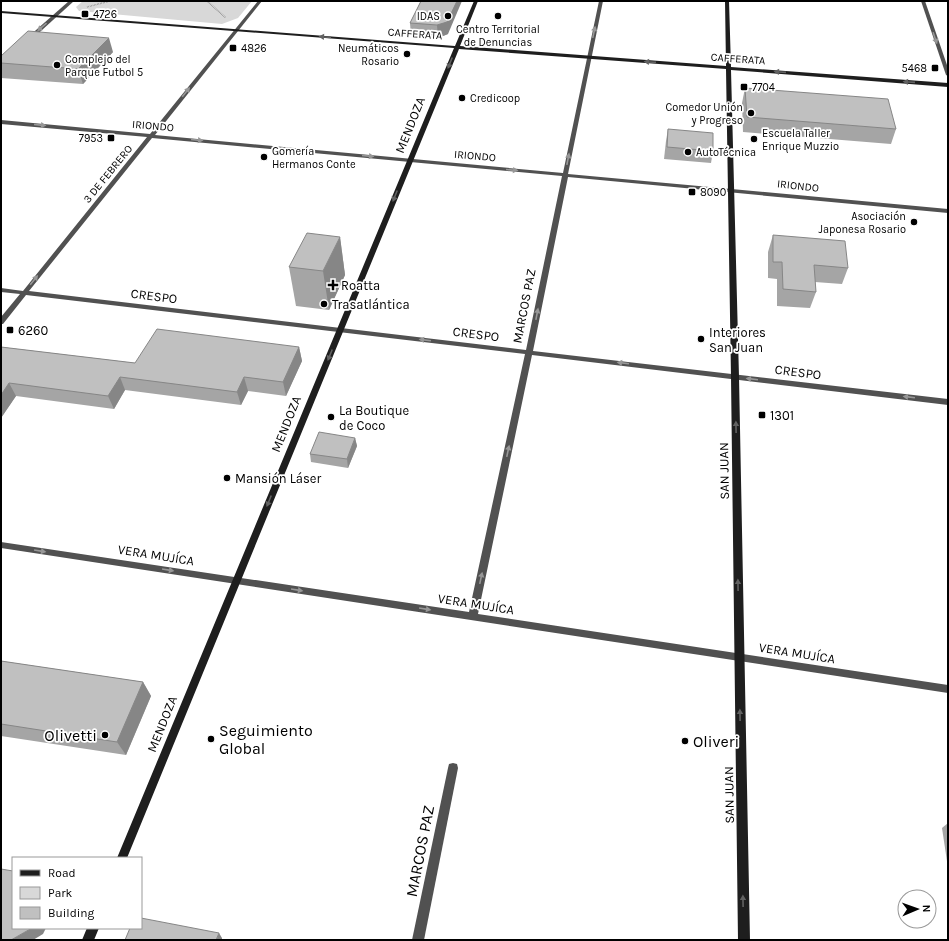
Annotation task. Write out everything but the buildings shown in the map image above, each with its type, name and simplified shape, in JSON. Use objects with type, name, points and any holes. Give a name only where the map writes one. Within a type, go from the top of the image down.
[{"type":"main road","name":"MENDOZA","points":[[122,857],[476,1]]},
{"type":"main road","name":"SAN JUAN","points":[[727,1],[744,940]]},
{"type":"main road","name":"CAFFERATA","points":[[1,12],[948,85]]},
{"type":"main road","points":[[88,940],[93,929]]},
{"type":"street","points":[[25,42],[72,1]]},
{"type":"street","name":"3 DE FEBRERO","points":[[1,322],[260,1]]},
{"type":"street","name":"MARCOS PAZ","points":[[473,617],[601,1]]},
{"type":"street","points":[[923,1],[948,75]]},
{"type":"street","name":"IRIONDO","points":[[1,122],[948,211]]},
{"type":"street","name":"CRESPO","points":[[1,290],[948,402]]},
{"type":"street","name":"VERA MUJÍCA","points":[[1,545],[948,689]]},
{"type":"street","name":"MARCOS PAZ","points":[[418,940],[453,768]]},
{"type":"path","points":[[207,1],[237,30]]},
{"type":"green space","points":[[83,1],[252,1],[238,18],[222,24],[79,11],[76,7]]},
{"type":"place","name":"4726","points":[[85,14]]},
{"type":"place","name":"IDAS","points":[[448,16]]},
{"type":"place","name":"Centro Territorial de Denuncias","points":[[498,16]]},
{"type":"place","name":"4826","points":[[233,48]]},
{"type":"place","name":"Neumáticos Rosario","points":[[407,54]]},
{"type":"place","name":"Complejo del Parque Futbol 5","points":[[57,65]]},
{"type":"place","name":"5468","points":[[935,68]]},
{"type":"place","name":"7704","points":[[744,87]]},
{"type":"place","name":"Credicoop","points":[[462,98]]},
{"type":"place","name":"Comedor Unión y Progreso","points":[[751,113]]},
{"type":"place","name":"7953","points":[[111,138]]},
{"type":"place","name":"Escuela Taller Enrique Muzzio","points":[[754,139]]},
{"type":"place","name":"AutoTécnica","points":[[688,152]]},
{"type":"place","name":"Gomería Hermanos Conte","points":[[264,157]]},
{"type":"place","name":"8090","points":[[692,192]]},
{"type":"place","name":"Asociación Japonesa Rosario","points":[[914,222]]},
{"type":"place","name":"Roatta","points":[[333,285]]},
{"type":"place","name":"Trasatlántica","points":[[324,304]]},
{"type":"place","name":"6260","points":[[10,330]]},
{"type":"place","name":"Interiores San Juan","points":[[701,339]]},
{"type":"place","name":"1301","points":[[762,415]]},
{"type":"place","name":"La Boutique de Coco","points":[[331,417]]},
{"type":"place","name":"Mansión Láser","points":[[227,478]]},
{"type":"place","name":"Olivetti","points":[[105,735]]},
{"type":"place","name":"Seguimiento Global","points":[[211,739]]},
{"type":"place","name":"Oliveri","points":[[685,741]]}]
